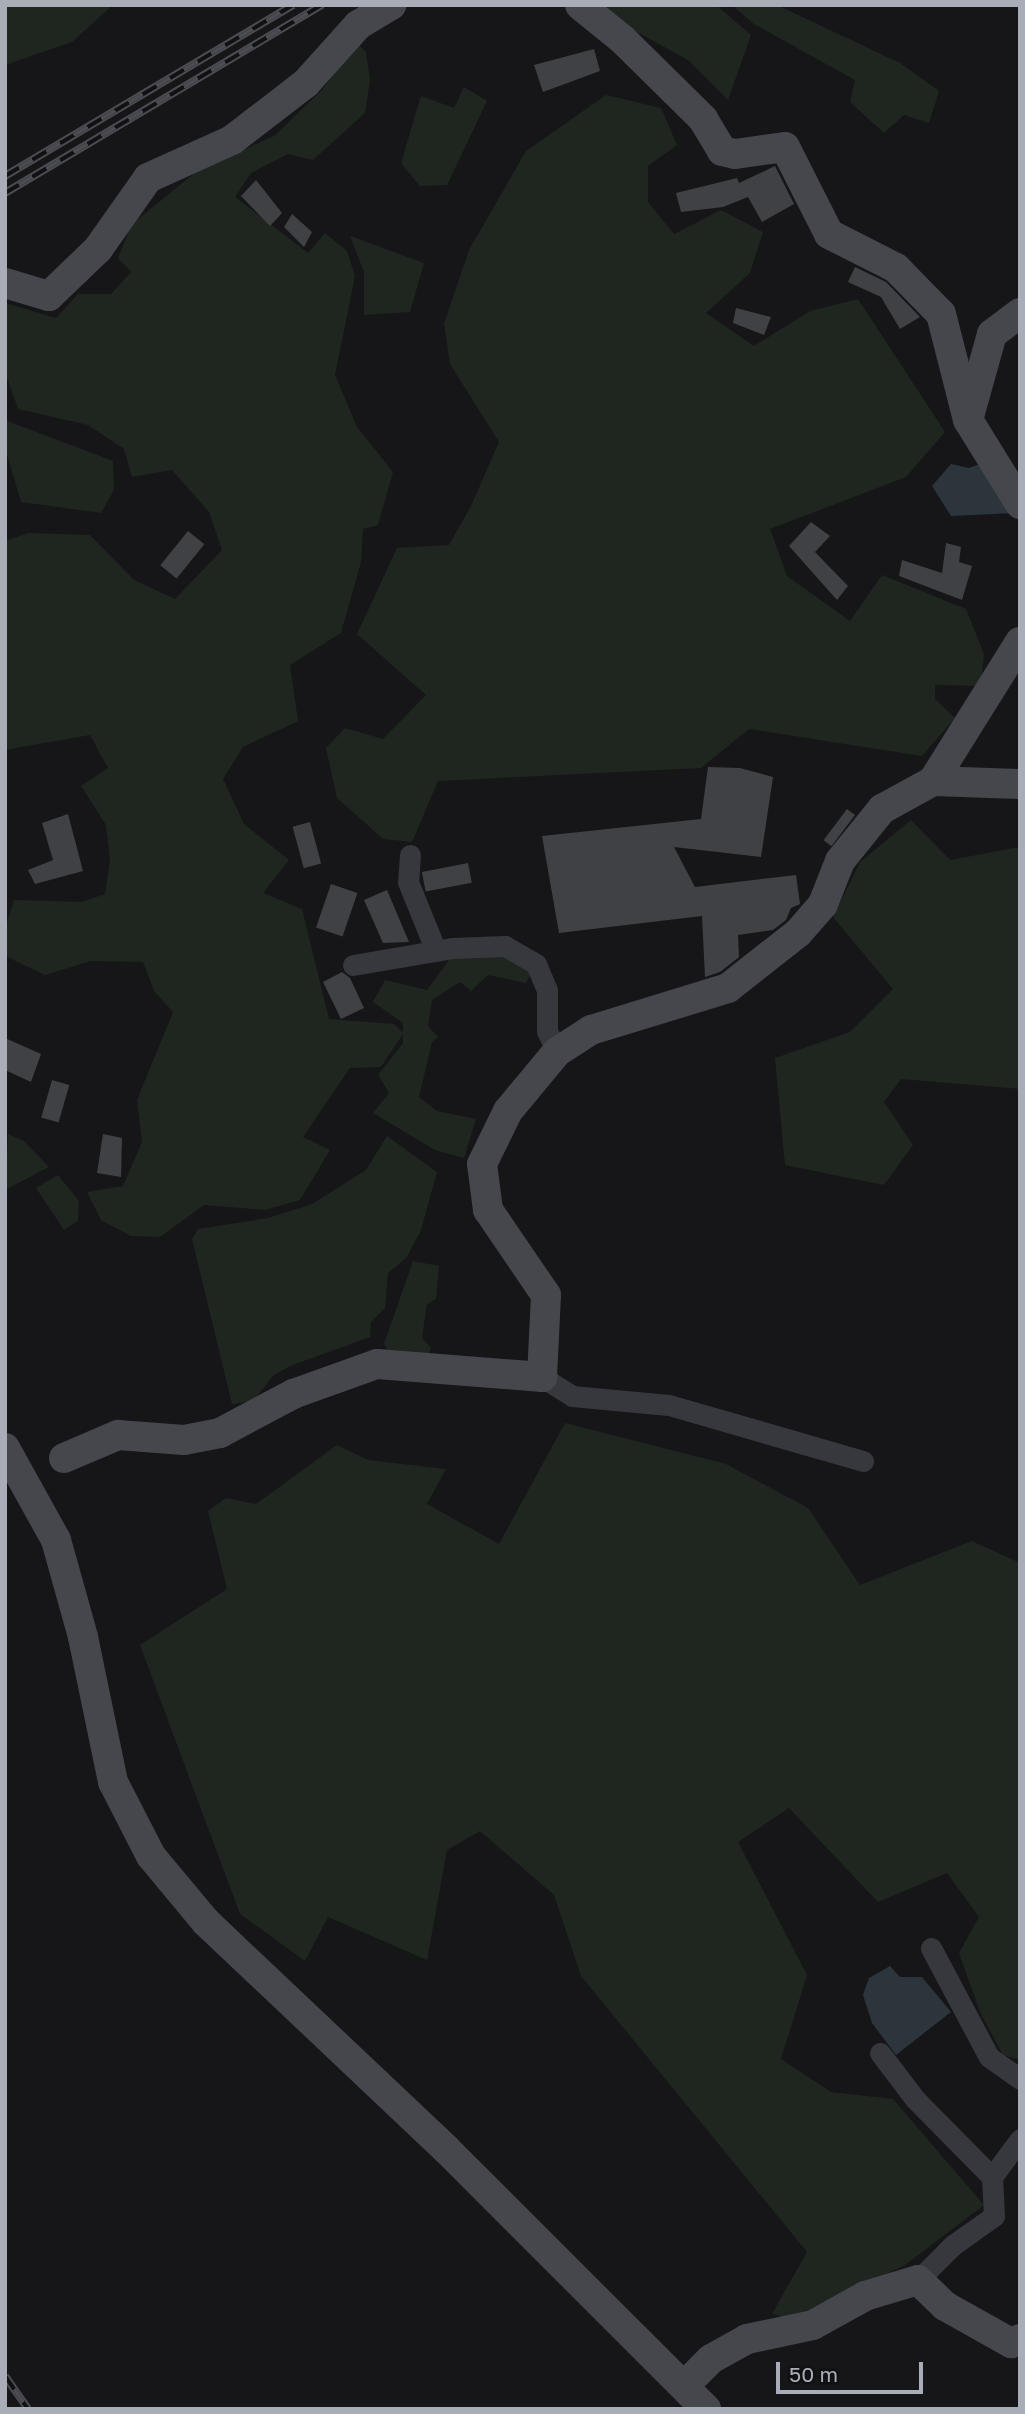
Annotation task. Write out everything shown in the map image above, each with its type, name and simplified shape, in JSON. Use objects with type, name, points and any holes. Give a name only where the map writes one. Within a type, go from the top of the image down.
[{"type":"street","points":[[5,283],[49,296],[97,249],[148,178],[232,140],[306,83],[358,25],[391,5]]},
{"type":"street","points":[[580,5],[622,39],[694,109],[722,151],[736,154],[785,147],[829,234],[896,268],[941,314],[968,420],[1020,504]]},
{"type":"street","points":[[968,420],[992,334],[1020,313]]},
{"type":"street","points":[[542,1377],[546,1295],[488,1210],[482,1164],[508,1111],[557,1052],[591,1030],[728,988],[806,923],[823,904],[840,861],[883,809],[933,781],[1020,642]]},
{"type":"street","points":[[933,781],[1020,784]]},
{"type":"street","points":[[410,855],[408,882],[436,951]]},
{"type":"street","points":[[353,965],[436,951],[505,946],[536,964],[547,990],[547,1031],[557,1052]]},
{"type":"street","points":[[64,1458],[118,1435],[184,1440],[220,1433],[293,1394],[377,1364],[542,1377],[572,1396],[669,1405],[863,1461]]},
{"type":"street","points":[[5,1448],[56,1540],[83,1637],[113,1782],[151,1856],[206,1922],[446,2149],[706,2409]]},
{"type":"street","points":[[931,1948],[989,2057],[1020,2079]]},
{"type":"street","points":[[880,2053],[915,2099],[992,2177]]},
{"type":"street","points":[[684,2386],[711,2359],[747,2339],[813,2326],[864,2296],[918,2280],[953,2245],[994,2216],[992,2177],[1020,2138]]},
{"type":"street","points":[[918,2280],[945,2306],[1011,2343],[1020,2339]]},
{"type":"shaded area","points":[[5,5],[113,5],[72,42],[5,65]]},
{"type":"shaded area","points":[[601,5],[716,5],[751,35],[728,100],[688,60],[630,28]]},
{"type":"shaded area","points":[[732,5],[777,5],[900,63],[939,91],[929,123],[904,115],[884,133],[850,102],[855,80],[754,24]]},
{"type":"shaded area","points":[[356,42],[366,52],[370,80],[365,113],[313,160],[288,154],[251,173],[235,197],[308,253],[325,233],[347,251],[355,276],[335,375],[357,427],[393,472],[378,525],[363,529],[361,562],[341,633],[290,665],[298,721],[243,747],[223,779],[244,824],[289,860],[263,893],[302,909],[329,1019],[394,1024],[403,1033],[403,1023],[373,1002],[385,980],[427,990],[452,956],[505,946],[536,964],[526,983],[488,975],[471,991],[460,982],[432,1000],[428,1026],[438,1037],[432,1042],[419,1097],[437,1111],[476,1119],[464,1158],[435,1150],[373,1113],[389,1093],[378,1075],[403,1043],[403,1034],[381,1067],[350,1068],[303,1137],[330,1150],[300,1200],[265,1210],[204,1205],[160,1237],[131,1236],[101,1220],[87,1192],[123,1186],[142,1142],[137,1100],[173,1012],[154,991],[143,962],[91,961],[45,975],[5,956],[5,929],[14,900],[81,902],[105,894],[110,860],[106,825],[81,786],[108,768],[90,735],[5,750],[5,541],[28,533],[90,535],[134,580],[175,599],[222,550],[209,512],[172,470],[132,477],[124,449],[88,425],[18,409],[5,372],[5,303],[56,318],[78,294],[111,294],[131,272],[118,258],[132,224],[197,171],[274,136],[322,90]]},
{"type":"shaded area","points":[[464,87],[487,101],[447,185],[420,186],[401,163],[421,96],[454,108]]},
{"type":"shaded area","points":[[606,95],[661,108],[677,145],[648,166],[648,202],[674,234],[721,210],[763,232],[750,273],[706,313],[754,346],[810,311],[858,299],[945,432],[906,477],[770,529],[787,576],[850,621],[882,575],[966,609],[984,654],[981,686],[935,685],[935,699],[955,718],[922,756],[749,729],[701,768],[438,781],[412,842],[383,839],[337,798],[326,748],[345,728],[383,739],[426,695],[357,634],[397,548],[449,545],[471,506],[499,442],[450,364],[444,324],[469,250],[526,151]]},
{"type":"shaded area","points":[[350,236],[424,263],[410,312],[364,315],[364,272]]},
{"type":"shaded area","points":[[5,420],[113,461],[114,490],[101,513],[21,502],[5,448]]},
{"type":"shaded area","points":[[951,464],[969,468],[980,464],[1014,513],[951,516],[932,486]]},
{"type":"shaded area","points":[[911,820],[950,860],[1020,847],[1020,1089],[901,1079],[884,1102],[913,1145],[884,1185],[785,1165],[775,1058],[850,1032],[893,989],[833,917],[860,862]]},
{"type":"shaded area","points":[[8,1134],[24,1141],[49,1167],[5,1190]]},
{"type":"shaded area","points":[[387,1136],[437,1172],[421,1230],[407,1257],[388,1273],[385,1308],[371,1322],[370,1337],[290,1366],[274,1375],[253,1401],[232,1404],[192,1239],[198,1229],[268,1218],[312,1204],[366,1170]]},
{"type":"shaded area","points":[[58,1175],[79,1201],[78,1221],[64,1230],[36,1188]]},
{"type":"shaded area","points":[[413,1261],[439,1266],[436,1299],[427,1304],[422,1338],[431,1348],[426,1364],[392,1357],[384,1344]]},
{"type":"shaded area","points":[[565,1423],[726,1464],[808,1508],[860,1585],[972,1541],[1020,1563],[1020,2060],[1003,2055],[980,2012],[959,1953],[979,1917],[947,1873],[878,1902],[789,1808],[738,1842],[807,1975],[781,2059],[831,2092],[893,2099],[984,2205],[905,2265],[793,2319],[772,2314],[807,2252],[581,1976],[554,1895],[480,1831],[447,1850],[427,1960],[328,1917],[305,1961],[240,1914],[140,1645],[227,1589],[208,1511],[226,1498],[256,1504],[337,1445],[368,1460],[446,1469],[427,1504],[499,1544]]},
{"type":"shaded area","points":[[890,1966],[900,1977],[922,1977],[951,2012],[896,2055],[872,2023],[863,1995],[869,1978]]},
{"type":"building","points":[[594,49],[600,71],[543,92],[534,65]]},
{"type":"building","points":[[775,166],[794,204],[762,222],[748,197],[723,207],[681,212],[676,193],[737,178],[739,183]]},
{"type":"building","points":[[256,180],[282,213],[270,226],[241,196]]},
{"type":"building","points":[[292,214],[312,232],[304,247],[284,227]]},
{"type":"building","points":[[855,267],[886,282],[920,317],[900,329],[881,297],[848,282]]},
{"type":"building","points":[[736,308],[771,317],[764,335],[733,323]]},
{"type":"building","points":[[811,522],[830,536],[815,552],[848,586],[837,600],[789,546]]},
{"type":"building","points":[[188,531],[204,544],[177,578],[160,565]]},
{"type":"building","points":[[946,543],[961,547],[959,562],[972,566],[962,600],[899,576],[902,560],[942,573]]},
{"type":"building","points":[[708,767],[740,768],[773,777],[761,857],[674,847],[695,887],[796,875],[800,904],[791,908],[786,920],[773,930],[738,935],[739,957],[720,972],[705,977],[702,916],[559,933],[542,836],[701,819]]},
{"type":"building","points":[[847,809],[855,815],[832,846],[824,840]]},
{"type":"building","points":[[68,814],[83,871],[35,884],[28,870],[53,860],[42,823]]},
{"type":"building","points":[[310,822],[321,864],[304,868],[293,827]]},
{"type":"building","points":[[468,863],[472,883],[426,892],[422,872]]},
{"type":"building","points":[[331,884],[357,893],[342,937],[316,927]]},
{"type":"building","points":[[387,890],[409,942],[383,943],[364,900]]},
{"type":"building","points":[[342,972],[350,978],[364,1008],[341,1019],[323,982]]},
{"type":"building","points":[[5,1038],[41,1054],[31,1082],[5,1070]]},
{"type":"building","points":[[52,1080],[69,1085],[59,1122],[41,1117]]},
{"type":"building","points":[[103,1134],[122,1138],[121,1177],[97,1173]]},
{"type":"railway","points":[[5,176],[293,5]]},
{"type":"railway","points":[[5,193],[322,5]]},
{"type":"railway","points":[[5,2376],[28,2409]]}]
